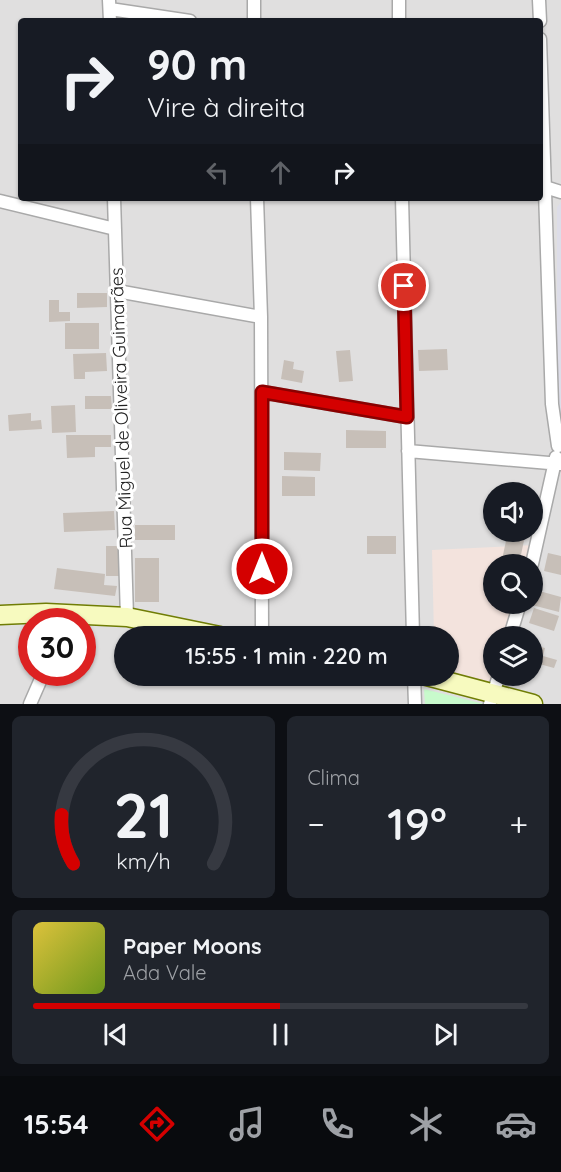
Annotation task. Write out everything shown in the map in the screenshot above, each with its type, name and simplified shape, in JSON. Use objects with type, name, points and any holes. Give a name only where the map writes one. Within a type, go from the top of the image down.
[{"type":"street","points":[[254,0],[254,18]]},
{"type":"street","points":[[399,0],[399,18]]},
{"type":"street","points":[[539,0],[540,18]]},
{"type":"street","points":[[110,10],[168,18]]},
{"type":"street","points":[[534,554],[558,464],[560,442],[552,404],[543,162]]},
{"type":"street","points":[[544,187],[561,192]]},
{"type":"street","points":[[0,201],[115,229]]},
{"type":"street","name":"Rua Miguel de Oliveira Guimarães","points":[[114,201],[127,617]]},
{"type":"street","points":[[257,201],[262,392],[262,626]]},
{"type":"street","points":[[402,201],[413,626]]},
{"type":"street","points":[[117,291],[261,317]]},
{"type":"street","points":[[262,392],[407,417]]},
{"type":"street","points":[[408,451],[558,464]]},
{"type":"street","points":[[0,615],[18,614]]},
{"type":"street","points":[[96,618],[127,617],[171,626]]},
{"type":"street","points":[[30,704],[38,686]]},
{"type":"street","points":[[414,686],[415,704]]},
{"type":"street","points":[[456,686],[492,698],[533,704]]},
{"type":"shaded area","points":[[0,0],[561,0],[561,704],[0,704]]},
{"type":"shaded area","points":[[561,202],[561,419],[557,394],[557,207]]},
{"type":"shaded area","points":[[535,545],[532,554],[483,554],[483,614],[515,614],[511,626],[483,626],[483,685],[459,678],[459,626],[434,626],[432,550]]},
{"type":"green space","points":[[424,689],[484,704],[425,704]]},
{"type":"building","points":[[77,293],[107,293],[107,307],[77,308]]},
{"type":"building","points":[[49,300],[59,300],[59,312],[70,312],[70,321],[49,322]]},
{"type":"building","points":[[65,323],[99,323],[99,349],[65,349]]},
{"type":"building","points":[[447,349],[448,370],[419,371],[418,350]]},
{"type":"building","points":[[350,350],[353,381],[339,382],[336,351]]},
{"type":"building","points":[[106,353],[107,371],[85,372],[85,379],[74,379],[73,354]]},
{"type":"building","points":[[284,360],[294,362],[293,369],[304,371],[302,383],[281,379]]},
{"type":"building","points":[[85,396],[111,396],[112,409],[85,409]]},
{"type":"building","points":[[75,405],[76,432],[52,433],[51,406]]},
{"type":"building","points":[[31,413],[31,421],[41,420],[42,429],[9,431],[8,415]]},
{"type":"building","points":[[346,430],[386,431],[386,448],[346,448]]},
{"type":"building","points":[[66,435],[111,435],[111,447],[95,447],[95,457],[67,458]]},
{"type":"building","points":[[284,452],[321,453],[320,471],[284,470]]},
{"type":"building","points":[[282,476],[315,477],[315,496],[282,496]]},
{"type":"building","points":[[114,511],[115,530],[64,532],[63,513]]},
{"type":"building","points":[[135,525],[175,525],[175,540],[135,540]]},
{"type":"building","points":[[367,536],[396,536],[396,554],[367,554]]},
{"type":"building","points":[[506,542],[524,542],[521,554],[503,554]]},
{"type":"building","points":[[106,546],[118,546],[119,576],[106,576]]},
{"type":"building","points":[[548,553],[561,556],[561,575],[544,571]]},
{"type":"building","points":[[135,558],[159,558],[159,602],[135,602]]},
{"type":"building","points":[[57,568],[105,574],[104,585],[117,586],[115,596],[54,589]]},
{"type":"building","points":[[543,592],[561,597],[559,612],[543,608]]},
{"type":"building","points":[[543,611],[559,616],[554,631],[529,623],[532,614],[543,614]]},
{"type":"building","points":[[543,656],[557,660],[554,668],[543,665]]},
{"type":"route","points":[[262,569],[262,392],[407,417],[404,286]]}]
